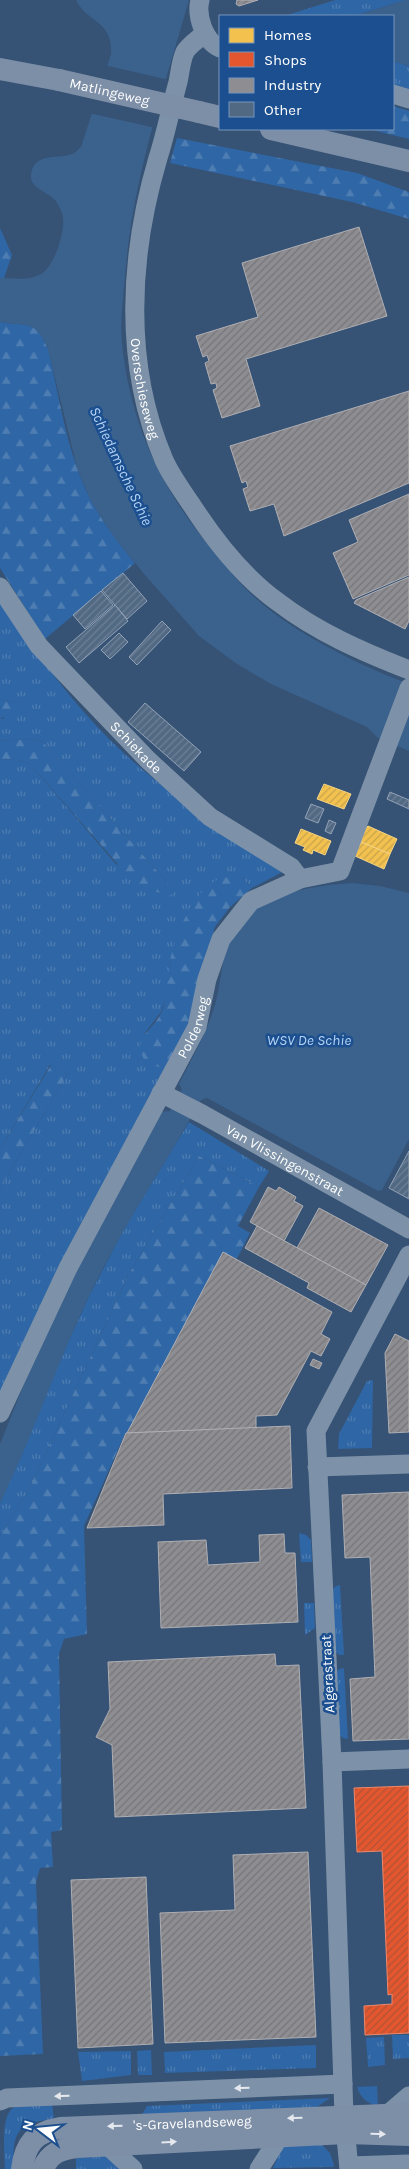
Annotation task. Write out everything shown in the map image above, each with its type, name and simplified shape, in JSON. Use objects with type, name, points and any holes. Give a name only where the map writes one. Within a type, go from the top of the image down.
[{"type":"main road","name":"Matlingeweg","points":[[0,69],[59,80],[219,117]]},
{"type":"main road","points":[[275,130],[409,161]]},
{"type":"main road","name":"'s-Gravelandseweg","points":[[43,2169],[46,2162],[57,2151],[77,2147],[280,2136],[398,2114]]},
{"type":"main road","name":"'s-Gravelandseweg","points":[[22,2169],[25,2154],[32,2140],[39,2134],[57,2129],[345,2125],[409,2135]]},
{"type":"street","points":[[200,0],[198,7],[205,33],[214,46],[219,48]]},
{"type":"street","name":"Overschieseweg","points":[[205,33],[185,51],[142,226],[136,273],[134,319],[140,373],[150,420],[165,460],[175,478],[210,532],[255,583],[278,602],[320,630],[365,652],[409,670]]},
{"type":"street","points":[[394,94],[409,99]]},
{"type":"street","name":"Schiekade","points":[[0,587],[39,646],[148,760],[210,817],[291,867],[300,879]]},
{"type":"street","name":"Polderweg","points":[[0,1413],[68,1268],[166,1095],[197,1027],[206,979],[221,939],[251,901],[300,879],[340,871],[409,688]]},
{"type":"street","name":"Van Vlissingenstraat","points":[[166,1095],[200,1112],[409,1229]]},
{"type":"street","name":"Algerastraat","points":[[349,2168],[343,2084],[332,1762],[316,1432],[409,1255]]},
{"type":"street","points":[[318,1467],[409,1464]]},
{"type":"street","points":[[332,1762],[409,1760]]},
{"type":"street","points":[[0,2100],[7,2098],[343,2084]]},
{"type":"street","name":"'s-Gravelandseweg","points":[[398,2114],[409,2096]]},
{"type":"street","points":[[259,2169],[280,2136]]},
{"type":"street","points":[[108,2146],[132,2169]]},
{"type":"street","points":[[349,2168],[409,2164]]},
{"type":"green space","points":[[335,0],[406,0],[358,15],[287,15]]},
{"type":"green space","points":[[394,61],[409,66],[409,92],[394,87]]},
{"type":"green space","points":[[394,106],[409,111],[409,139],[372,130],[394,130]]},
{"type":"green space","points":[[177,138],[357,173],[409,192],[409,219],[352,202],[170,163]]},
{"type":"green space","points":[[0,228],[12,255],[4,278],[0,278]]},
{"type":"green space","points":[[0,322],[30,326],[44,339],[48,349],[70,445],[83,482],[101,517],[135,563],[45,639],[0,568]]},
{"type":"green space","points":[[0,597],[53,675],[115,745],[168,790],[290,868],[252,888],[241,877],[219,879],[170,961],[168,990],[161,1012],[145,1033],[167,1069],[0,1404],[0,1188],[66,1077],[67,1072],[50,1065],[0,1149],[0,760],[16,759],[30,764],[116,864],[172,888],[43,742],[30,739],[0,741],[0,718],[3,719],[19,703],[0,699]]},
{"type":"green space","points":[[0,699],[19,703],[23,710],[19,715],[0,718]]},
{"type":"green space","points":[[30,739],[43,742],[172,888],[173,893],[169,896],[136,885],[30,764],[16,759],[0,760],[0,741]]},
{"type":"green space","points":[[241,877],[252,888],[230,907],[215,927],[193,1021],[167,1069],[147,1064],[140,1047],[145,1034],[160,1016],[163,1008],[172,953],[186,915],[193,903],[210,884],[221,878]]},
{"type":"green space","points":[[51,1065],[67,1072],[66,1077],[0,1188],[0,1149]]},
{"type":"green space","points":[[189,1122],[269,1171],[259,1187],[199,1156],[129,1274],[29,1489],[0,1537],[0,1503],[89,1296],[125,1227]]},
{"type":"green space","points":[[199,1156],[259,1187],[238,1226],[250,1233],[157,1416],[139,1430],[125,1434],[84,1526],[87,1634],[64,1639],[59,1654],[62,1830],[51,1832],[53,1867],[40,1868],[36,1882],[43,2054],[0,2056],[0,1537],[29,1489],[129,1274]]},
{"type":"green space","points":[[373,1380],[372,1448],[338,1449],[339,1434],[367,1381]]},
{"type":"green space","points":[[299,1533],[306,1535],[311,1540],[312,1562],[301,1562]]},
{"type":"green space","points":[[340,1585],[344,1655],[339,1655],[335,1651],[332,1590]]},
{"type":"green space","points":[[304,1603],[314,1603],[315,1628],[305,1635]]},
{"type":"green space","points":[[344,1668],[348,1739],[338,1734],[335,1674],[339,1669]]},
{"type":"green space","points":[[392,2035],[409,2035],[409,2058],[393,2059]]},
{"type":"green space","points":[[384,2037],[385,2065],[368,2067],[366,2038]]},
{"type":"green space","points":[[316,2045],[316,2068],[165,2073],[164,2052]]},
{"type":"green space","points":[[151,2050],[152,2075],[138,2075],[137,2051]]},
{"type":"green space","points":[[131,2051],[131,2075],[82,2081],[78,2052]]},
{"type":"green space","points":[[377,2086],[378,2107],[365,2100],[357,2087]]},
{"type":"green space","points":[[330,2098],[317,2107],[140,2118],[147,2106]]},
{"type":"green space","points":[[52,2103],[54,2119],[31,2123],[19,2132],[14,2147],[14,2169],[5,2169],[4,2136],[6,2119],[9,2113],[13,2108],[21,2106]]},
{"type":"green space","points":[[288,2144],[322,2145],[330,2153],[334,2165],[333,2167],[273,2168],[281,2150]]},
{"type":"green space","points":[[76,2152],[102,2152],[119,2169],[76,2169]]},
{"type":"water","name":"Schiedamsche Schie","points":[[76,0],[189,0],[141,172],[129,242],[123,302],[121,335],[126,372],[140,427],[150,453],[177,502],[193,525],[249,592],[283,620],[303,633],[346,657],[409,684],[409,751],[378,738],[367,727],[271,684],[237,664],[199,636],[114,537],[91,501],[77,468],[44,339],[30,326],[0,322],[0,278],[26,278],[41,274],[46,270],[58,249],[62,232],[63,218],[60,209],[55,200],[34,185],[31,176],[32,170],[43,159],[72,154],[81,147],[111,54],[111,43],[108,34],[104,28],[81,8]]},
{"type":"water","points":[[409,0],[409,66],[394,61],[394,15],[358,15]]},
{"type":"water","name":"WSV De Schie","points":[[352,883],[380,886],[409,893],[409,1139],[382,1190],[378,1191],[207,1098],[201,1100],[128,1222],[88,1298],[0,1503],[0,1444],[42,1339],[158,1112],[170,1111],[182,1089],[179,1084],[202,1039],[213,1011],[218,994],[225,952],[236,927],[248,914],[279,896],[316,887]]},
{"type":"pier","points":[[104,65],[169,80],[156,128],[89,113]]},
{"type":"building: Homes","points":[[324,784],[351,794],[344,809],[317,799]]},
{"type":"building: Homes","points":[[368,826],[397,839],[390,854],[361,842],[365,829]]},
{"type":"building: Homes","points":[[301,829],[331,841],[325,855],[313,850],[312,854],[303,850],[305,847],[295,843]]},
{"type":"building: Homes","points":[[361,842],[390,854],[384,869],[355,856]]},
{"type":"building: Shops","points":[[409,1786],[409,2033],[365,2035],[364,2006],[392,2004],[392,1994],[388,1995],[382,1851],[357,1852],[354,1788]]},
{"type":"building: Industry","points":[[237,0],[258,0],[239,6],[236,4]]},
{"type":"building: Industry","points":[[359,227],[387,316],[246,359],[260,406],[222,418],[213,390],[217,388],[216,383],[211,384],[205,363],[209,361],[207,355],[203,357],[196,336],[258,317],[242,263]]},
{"type":"building: Industry","points":[[409,391],[409,483],[284,536],[274,504],[250,511],[243,489],[248,487],[246,481],[242,483],[230,446]]},
{"type":"building: Industry","points":[[409,494],[409,575],[353,599],[333,553],[358,542],[349,520]]},
{"type":"building: Industry","points":[[409,577],[409,621],[405,629],[354,603],[356,600]]},
{"type":"building: Industry","points":[[268,1187],[276,1191],[279,1187],[296,1197],[294,1201],[303,1206],[284,1241],[250,1222]]},
{"type":"building: Industry","points":[[319,1208],[388,1245],[366,1285],[297,1248]]},
{"type":"building: Industry","points":[[257,1226],[366,1285],[351,1312],[307,1288],[309,1283],[245,1248]]},
{"type":"building: Industry","points":[[223,1252],[332,1312],[321,1334],[330,1339],[321,1356],[311,1351],[277,1415],[256,1416],[256,1428],[127,1433]]},
{"type":"building: Industry","points":[[395,1334],[409,1341],[409,1432],[389,1433],[385,1353]]},
{"type":"building: Industry","points":[[313,1359],[322,1363],[319,1369],[310,1365]]},
{"type":"building: Industry","points":[[290,1426],[292,1488],[163,1494],[164,1525],[87,1528],[126,1433]]},
{"type":"building: Industry","points":[[409,1492],[409,1739],[353,1741],[350,1679],[375,1677],[370,1557],[345,1558],[342,1495]]},
{"type":"building: Industry","points":[[284,1534],[285,1553],[295,1553],[298,1622],[161,1628],[158,1542],[206,1540],[208,1565],[260,1562],[259,1535]]},
{"type":"building: Industry","points":[[275,1654],[276,1666],[299,1665],[306,1808],[115,1817],[112,1745],[96,1737],[110,1709],[108,1662]]},
{"type":"building: Industry","points":[[308,1852],[316,2037],[165,2043],[160,1913],[235,1910],[233,1855]]},
{"type":"building: Industry","points":[[146,1877],[153,2044],[78,2048],[71,1880]]},
{"type":"building: Other","points":[[123,573],[147,601],[127,619],[102,590]]},
{"type":"building: Other","points":[[101,591],[113,605],[85,629],[73,615]]},
{"type":"building: Other","points":[[115,605],[128,621],[79,663],[66,647]]},
{"type":"building: Other","points":[[162,621],[171,630],[137,665],[129,657]]},
{"type":"building: Other","points":[[119,633],[128,642],[110,659],[101,650]]},
{"type":"building: Other","points":[[145,703],[201,752],[184,771],[128,722]]},
{"type":"building: Other","points":[[390,792],[409,800],[409,809],[387,799]]},
{"type":"building: Other","points":[[311,804],[324,809],[318,823],[305,818]]},
{"type":"building: Other","points":[[329,820],[336,823],[331,834],[325,831]]},
{"type":"building: Other","points":[[409,1151],[409,1199],[389,1188]]}]
